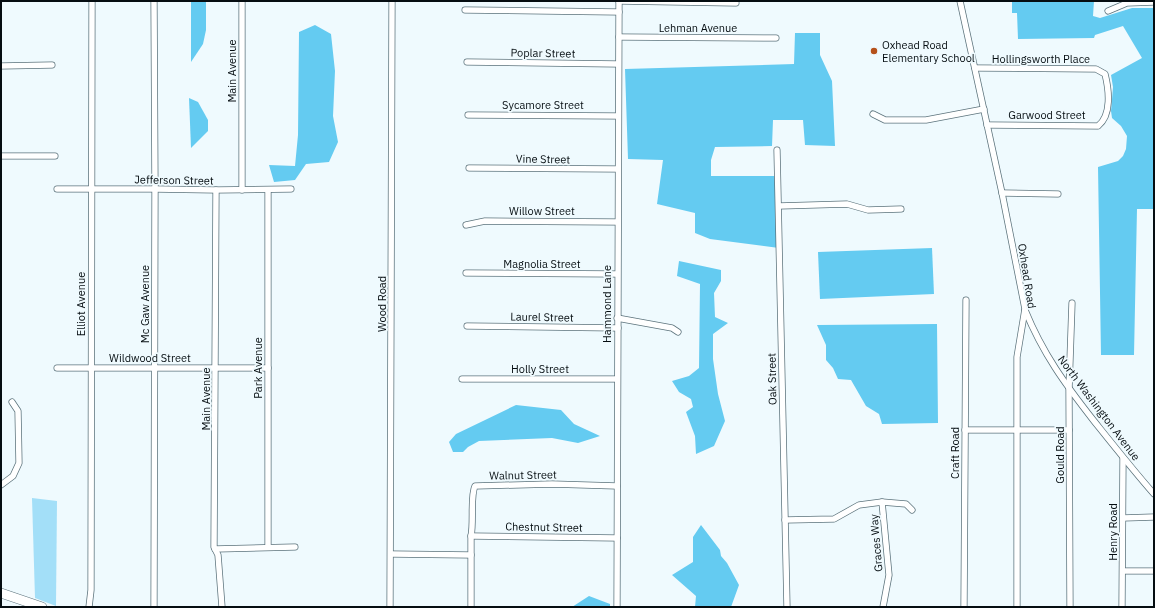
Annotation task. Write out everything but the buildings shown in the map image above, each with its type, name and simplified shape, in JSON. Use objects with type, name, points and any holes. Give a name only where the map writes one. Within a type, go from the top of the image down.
[{"type":"main road","points":[[1,593],[42,607]]},
{"type":"street","name":"Elliot Avenue","points":[[89,607],[91,590],[92,1]]},
{"type":"street","name":"Mc Gaw Avenue","points":[[154,1],[154,607]]},
{"type":"street","name":"Main Avenue","points":[[242,1],[242,190]]},
{"type":"street","name":"Wood Road","points":[[390,607],[392,1]]},
{"type":"street","points":[[619,1],[736,3]]},
{"type":"street","name":"Hammond Lane","points":[[616,607],[619,1]]},
{"type":"street","name":"Oxhead Road","points":[[960,1],[976,68],[1025,309],[1017,357],[1017,607]]},
{"type":"street","points":[[1108,11],[1127,3],[1154,2]]},
{"type":"street","points":[[465,10],[619,12]]},
{"type":"street","name":"Lehman Avenue","points":[[619,37],[776,38]]},
{"type":"street","name":"Poplar Street","points":[[467,62],[618,64]]},
{"type":"street","points":[[1,66],[52,66]]},
{"type":"street","name":"Hollingsworth Place","points":[[976,68],[1096,69],[1105,74],[1108,97]]},
{"type":"street","name":"Garwood Street","points":[[987,125],[1098,126],[1104,121],[1108,110],[1108,97]]},
{"type":"street","points":[[873,114],[885,120],[926,120],[984,109]]},
{"type":"street","name":"Sycamore Street","points":[[468,115],[618,116]]},
{"type":"street","name":"Oak Street","points":[[777,150],[787,607]]},
{"type":"street","points":[[1,156],[55,156]]},
{"type":"street","name":"Vine Street","points":[[469,168],[617,170]]},
{"type":"street","name":"Jefferson Street","points":[[57,189],[291,189]]},
{"type":"street","name":"Main Avenue","points":[[216,190],[214,547],[218,555],[222,607]]},
{"type":"street","name":"Park Avenue","points":[[268,190],[268,547]]},
{"type":"street","points":[[1002,193],[1058,194]]},
{"type":"street","points":[[778,206],[847,204],[868,210],[901,209]]},
{"type":"street","name":"Willow Street","points":[[466,225],[485,221],[617,222]]},
{"type":"street","name":"Magnolia Street","points":[[466,273],[617,274]]},
{"type":"street","name":"Craft Road","points":[[964,607],[966,300]]},
{"type":"street","name":"Gould Road","points":[[1070,607],[1069,389],[1072,303]]},
{"type":"street","name":"North Washington Avenue","points":[[1025,309],[1049,360],[1069,389],[1123,458],[1154,494]]},
{"type":"street","points":[[618,318],[672,328],[678,332]]},
{"type":"street","name":"Laurel Street","points":[[467,326],[618,328]]},
{"type":"street","name":"Wildwood Street","points":[[57,368],[268,368]]},
{"type":"street","name":"Holly Street","points":[[462,379],[618,379]]},
{"type":"street","points":[[1,485],[13,476],[19,463],[18,410],[12,402]]},
{"type":"street","points":[[965,430],[1070,430]]},
{"type":"street","name":"Henry Road","points":[[1122,607],[1123,458]]},
{"type":"street","name":"Walnut Street","points":[[471,607],[473,493],[475,486],[552,484],[617,486]]},
{"type":"street","points":[[785,520],[834,519],[859,505],[882,502],[906,504],[912,510]]},
{"type":"street","name":"Graces Way","points":[[882,502],[889,576],[883,607]]},
{"type":"street","points":[[1123,518],[1154,517]]},
{"type":"street","name":"Chestnut Street","points":[[472,536],[617,538]]},
{"type":"street","points":[[215,548],[295,547]]},
{"type":"street","points":[[391,554],[471,555]]},
{"type":"street","points":[[1123,571],[1154,571]]},
{"type":"shaded area","points":[[191,1],[206,1],[206,30],[203,44],[191,62]]},
{"type":"shaded area","points":[[1012,1],[1094,1],[1093,16],[1100,18],[1132,8],[1154,8],[1154,209],[1137,209],[1134,355],[1101,355],[1098,167],[1118,161],[1123,156],[1126,149],[1127,136],[1121,126],[1112,118],[1111,111],[1113,87],[1111,75],[1142,58],[1123,26],[1095,35],[1094,38],[1018,39],[1017,13],[1012,13]]},
{"type":"shaded area","points":[[315,25],[331,34],[335,71],[333,116],[338,142],[329,162],[306,164],[295,180],[274,182],[269,165],[295,166],[298,135],[299,32]]},
{"type":"shaded area","points":[[795,33],[820,33],[820,55],[832,81],[835,146],[805,145],[803,120],[773,120],[772,146],[715,147],[711,160],[711,176],[778,176],[779,248],[710,239],[695,233],[695,213],[657,204],[663,160],[628,159],[625,69],[794,64]]},
{"type":"shaded area","points":[[189,98],[198,102],[208,120],[208,131],[191,148]]},
{"type":"shaded area","points":[[932,248],[934,294],[820,299],[818,252]]},
{"type":"shaded area","points":[[679,261],[721,270],[721,281],[714,293],[715,317],[728,323],[713,334],[713,359],[718,394],[725,421],[714,446],[696,454],[695,436],[686,412],[693,407],[691,399],[679,392],[672,381],[689,376],[699,368],[700,284],[677,276]]},
{"type":"shaded area","points":[[937,324],[938,423],[882,424],[879,414],[866,406],[851,380],[838,379],[833,368],[826,360],[826,345],[817,325]]},
{"type":"shaded area","points":[[516,405],[561,410],[574,424],[600,436],[578,443],[552,438],[479,441],[468,447],[463,452],[453,452],[449,442],[456,434]]},
{"type":"shaded area","points":[[32,498],[57,501],[56,606],[35,598]]},
{"type":"shaded area","points":[[701,525],[720,550],[721,556],[727,563],[739,585],[731,607],[695,607],[696,596],[672,575],[693,562],[693,537]]},
{"type":"shaded area","points":[[589,596],[610,604],[610,607],[572,607]]},
{"type":"place","name":"Oxhead Road Elementary School","points":[[874,51]]}]
